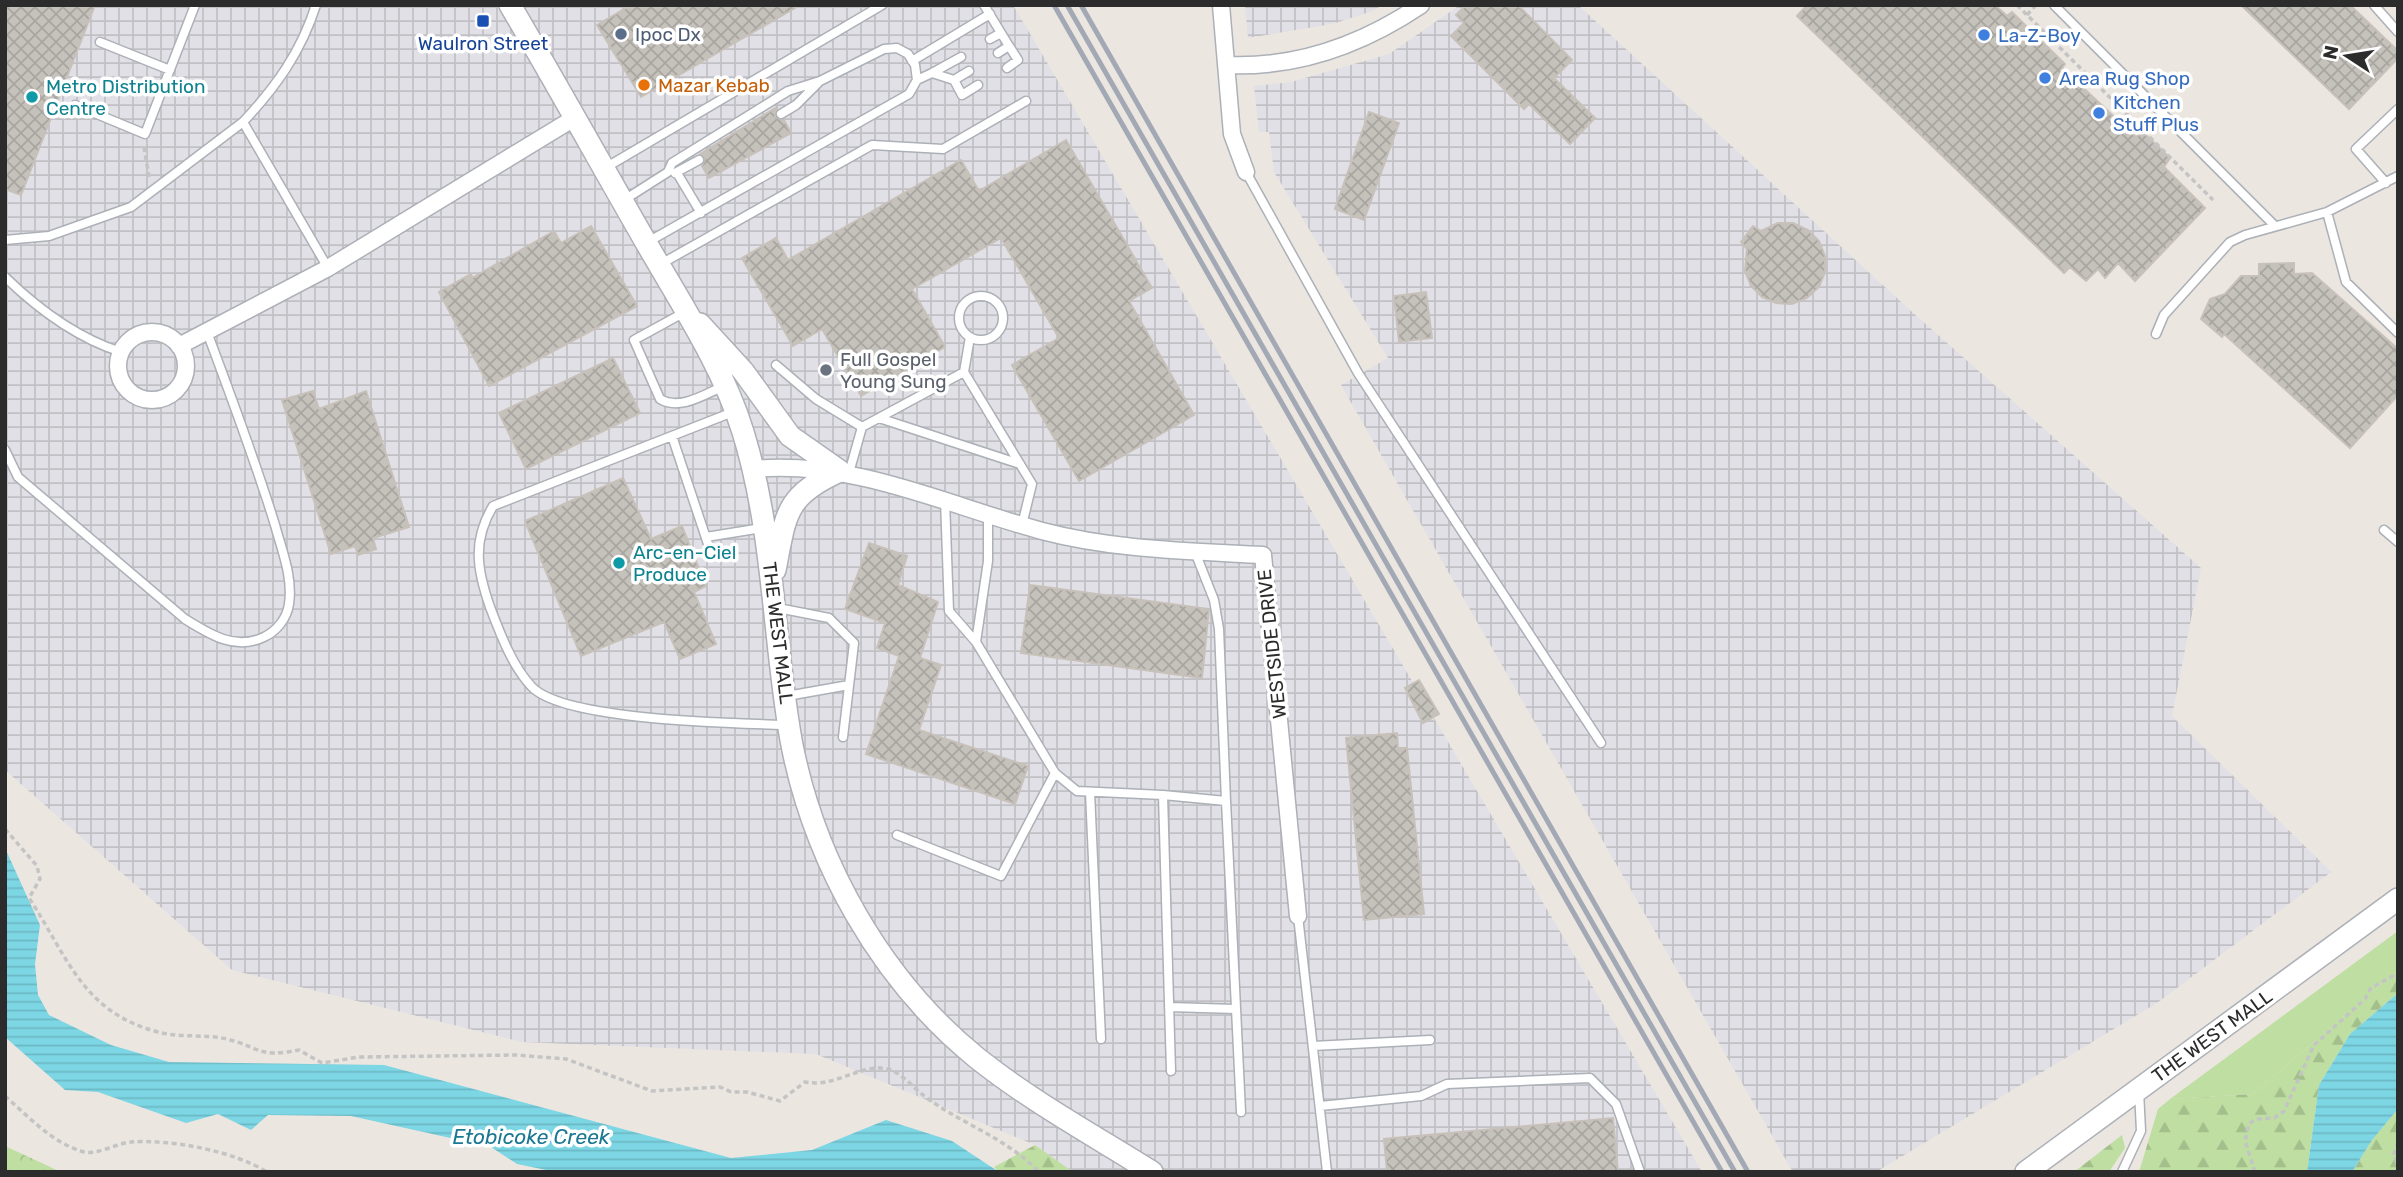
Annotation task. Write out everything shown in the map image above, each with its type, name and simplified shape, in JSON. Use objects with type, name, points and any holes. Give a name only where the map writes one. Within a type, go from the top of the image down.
[{"type":"main road","name":"THE WEST MALL","points":[[510,5],[684,308],[736,411],[753,469],[776,607],[789,725],[801,781],[820,841],[850,905],[875,945],[922,1006],[1000,1075],[1152,1172]]},
{"type":"main road","points":[[684,308],[743,371],[790,436],[844,472]]},
{"type":"main road","points":[[772,581],[786,517],[796,497],[820,480],[844,472]]},
{"type":"main road","name":"THE WEST MALL","points":[[2026,1172],[2398,900]]},
{"type":"street","points":[[1221,5],[1232,134],[1246,172]]},
{"type":"street","points":[[1227,65],[1254,66],[1316,57],[1405,16],[1421,5]]},
{"type":"street","points":[[179,346],[328,268],[576,117]]},
{"type":"street","points":[[153,332],[163,334],[179,346],[184,355],[184,375],[174,392],[155,400],[136,396],[122,382],[118,362],[121,352],[134,337],[153,332]]},
{"type":"street","name":"WESTSIDE DRIVE","points":[[753,469],[775,467],[844,472],[1022,525],[1114,544],[1263,555],[1298,916]]},
{"type":"lane","points":[[5,240],[49,236],[131,207],[152,193],[243,122],[273,90],[299,50],[316,5]]},
{"type":"lane","points":[[605,168],[882,5]]},
{"type":"lane","points":[[984,5],[1018,61],[1007,68]]},
{"type":"lane","points":[[2054,5],[2275,226]]},
{"type":"lane","points":[[2374,5],[2398,32]]},
{"type":"lane","points":[[75,105],[145,134],[192,6]]},
{"type":"lane","points":[[912,61],[990,14]]},
{"type":"lane","points":[[990,39],[1002,33]]},
{"type":"lane","points":[[100,42],[170,70]]},
{"type":"lane","points":[[998,53],[1009,46]]},
{"type":"lane","points":[[701,213],[673,173],[672,163],[789,91],[820,81],[884,49],[897,48],[908,54],[917,80]]},
{"type":"lane","points":[[646,243],[909,94],[917,80],[961,57]]},
{"type":"lane","points":[[954,80],[969,71]]},
{"type":"lane","points":[[933,73],[954,80],[962,94],[978,85]]},
{"type":"lane","points":[[780,114],[796,105],[820,81]]},
{"type":"lane","points":[[659,265],[872,145],[943,149],[1026,102]]},
{"type":"lane","points":[[2386,183],[2356,149],[2398,109]]},
{"type":"lane","points":[[243,122],[328,268]]},
{"type":"lane","points":[[623,201],[699,160]]},
{"type":"lane","points":[[1246,172],[1358,373],[1601,743]]},
{"type":"lane","points":[[2156,334],[2164,315],[2230,242],[2327,212],[2398,176]]},
{"type":"lane","points":[[2327,212],[2346,282],[2398,333]]},
{"type":"lane","points":[[5,277],[55,319],[102,346],[121,352]]},
{"type":"lane","points":[[970,337],[984,340],[1001,328],[1003,314],[996,302],[990,298],[976,297],[964,305],[959,319],[970,337],[964,372],[1032,484],[1022,525]]},
{"type":"lane","points":[[684,308],[634,340],[660,399],[669,404],[679,404],[724,386]]},
{"type":"lane","points":[[5,450],[18,477],[185,619],[211,635],[229,642],[250,642],[267,636],[283,621],[289,605],[289,574],[259,472],[207,332]]},
{"type":"lane","points":[[776,365],[816,399],[862,428]]},
{"type":"lane","points":[[844,472],[862,428],[964,372]]},
{"type":"lane","points":[[736,411],[493,506],[480,527],[479,550],[483,586],[503,640],[533,688],[571,706],[700,722],[789,725]]},
{"type":"lane","points":[[879,418],[1020,464]]},
{"type":"lane","points":[[672,436],[711,553]]},
{"type":"lane","points":[[945,500],[949,611],[976,642],[1055,773],[1077,791],[1226,801]]},
{"type":"lane","points":[[976,642],[988,561],[988,514]]},
{"type":"lane","points":[[706,537],[763,527]]},
{"type":"lane","points":[[2384,530],[2398,542]]},
{"type":"lane","points":[[1195,552],[1214,600],[1219,629],[1241,1112]]},
{"type":"lane","points":[[776,607],[829,618],[854,643],[843,737]]},
{"type":"lane","points":[[785,696],[849,685]]},
{"type":"lane","points":[[897,835],[1001,876],[1055,773]]},
{"type":"lane","points":[[1090,792],[1101,1039]]},
{"type":"lane","points":[[1163,795],[1171,1071]]},
{"type":"lane","points":[[1298,916],[1327,1172]]},
{"type":"lane","points":[[1169,1007],[1236,1009]]},
{"type":"lane","points":[[1313,1046],[1430,1040]]},
{"type":"lane","points":[[1320,1106],[1422,1096],[1447,1084],[1590,1079],[1616,1104],[1640,1172]]},
{"type":"lane","points":[[2122,1172],[2141,1131],[2139,1089]]},
{"type":"path","points":[[2017,5],[2213,200]]},
{"type":"path","points":[[2026,15],[2036,5]]},
{"type":"path","points":[[145,134],[144,148],[152,193]]},
{"type":"path","points":[[5,829],[37,866],[40,879],[29,898],[69,964],[90,996],[125,1021],[161,1032],[228,1039],[254,1051],[279,1054],[299,1050],[322,1063],[359,1057],[516,1055],[566,1059],[652,1091],[720,1087],[731,1093],[747,1092],[780,1101],[805,1082],[821,1085],[865,1070],[891,1070],[938,1106],[1026,1158],[1039,1172]]},
{"type":"path","points":[[2255,1172],[2245,1141],[2249,1124],[2256,1119],[2274,1118],[2284,1111],[2314,1045],[2365,999],[2371,988],[2398,973]]},
{"type":"path","points":[[5,1096],[49,1135],[86,1153],[129,1142],[156,1142],[248,1160],[267,1172]]},
{"type":"path","points":[[2398,1142],[2394,1153],[2398,1167]]},
{"type":"shaded area","points":[[5,5],[1013,5],[1702,1172],[1073,1172],[1035,1145],[816,1054],[522,1042],[232,970],[5,770]]},
{"type":"shaded area","points":[[1245,5],[1382,5],[1373,11],[1332,24],[1248,38]]},
{"type":"shaded area","points":[[1460,5],[1578,5],[1911,311],[2201,568],[2172,716],[2331,872],[2157,1003],[1876,1172],[1793,1172],[1341,385],[1388,358],[1274,172],[1269,132],[1259,132],[1254,86],[1291,82],[1389,54]]},
{"type":"green space","points":[[2398,931],[2398,970],[2253,1094],[2170,1099]]},
{"type":"green space","points":[[2398,970],[2398,993],[2350,1034],[2319,1085],[2307,1172],[2139,1172],[2158,1109],[2170,1099],[2253,1094]]},
{"type":"green space","points":[[2398,1109],[2398,1172],[2352,1172],[2372,1140]]},
{"type":"green space","points":[[2122,1135],[2125,1148],[2109,1172],[2074,1172]]},
{"type":"green space","points":[[1035,1145],[1073,1172],[999,1172],[994,1167]]},
{"type":"green space","points":[[5,1146],[61,1172],[5,1172]]},
{"type":"water","name":"Etobicoke Creek","points":[[5,848],[40,925],[35,964],[38,995],[49,1015],[111,1045],[169,1062],[384,1065],[731,1158],[812,1150],[886,1120],[952,1141],[999,1172],[556,1172],[517,1164],[491,1147],[351,1116],[268,1115],[251,1130],[218,1114],[186,1123],[98,1092],[65,1090],[5,1037]]},
{"type":"water","points":[[2398,993],[2398,1109],[2372,1140],[2352,1172],[2307,1172],[2319,1085],[2350,1034]]},
{"type":"building","name":"Metro Distribution Centre","points":[[5,5],[95,5],[21,195],[5,189]]},
{"type":"building","points":[[631,5],[800,5],[641,97],[597,25]]},
{"type":"building","points":[[1466,5],[1518,5],[1572,60],[1554,78],[1595,118],[1570,144],[1529,104],[1524,109],[1451,36],[1464,23],[1456,15]]},
{"type":"building","points":[[1807,5],[1995,5],[2007,16],[2012,12],[2065,64],[2062,68],[2136,137],[2143,132],[2170,158],[2164,167],[2205,208],[2135,281],[2118,263],[2105,278],[2098,269],[2086,281],[2070,267],[2064,273],[1797,16]]},
{"type":"building","points":[[2241,5],[2350,5],[2398,51],[2398,58],[2349,109]]},
{"type":"building","points":[[777,107],[775,117],[784,120],[791,133],[709,178],[702,166],[705,158],[700,154]]},
{"type":"building","points":[[1369,112],[1399,123],[1364,220],[1335,209]]},
{"type":"building","points":[[1066,140],[1152,288],[1129,301],[1194,415],[1079,481],[1012,365],[1059,338],[1001,238],[912,289],[945,347],[861,396],[822,329],[793,346],[742,258],[776,238],[788,260],[961,160],[979,191]]},
{"type":"building","points":[[1778,223],[1793,223],[1808,230],[1819,241],[1825,256],[1825,272],[1819,287],[1807,298],[1792,304],[1776,303],[1762,297],[1751,286],[1745,271],[1747,249],[1741,242],[1753,226],[1761,231]]},
{"type":"building","points":[[591,226],[637,306],[489,386],[439,292],[471,274],[472,278],[554,231],[561,243]]},
{"type":"building","points":[[2294,263],[2294,274],[2312,273],[2398,349],[2398,395],[2350,448],[2224,334],[2222,337],[2201,319],[2210,299],[2225,294],[2241,276],[2259,276],[2259,264]]},
{"type":"building","points":[[1426,292],[1432,338],[1399,342],[1394,296]]},
{"type":"building","points":[[613,358],[640,413],[526,469],[499,413]]},
{"type":"building","points":[[313,391],[319,409],[366,391],[409,527],[373,538],[376,549],[358,555],[355,546],[331,554],[282,400]]},
{"type":"building","name":"Arc-en-Ciel Produce","points":[[623,478],[651,539],[682,526],[706,586],[694,592],[716,644],[680,659],[664,622],[581,656],[525,521]]},
{"type":"building","points":[[869,543],[907,556],[898,585],[938,602],[920,658],[941,665],[919,730],[1028,766],[1015,804],[866,754],[899,656],[877,648],[885,623],[845,609]]},
{"type":"building","points":[[1030,585],[1209,609],[1202,678],[1021,653]]},
{"type":"building","points":[[1419,680],[1439,714],[1423,723],[1405,688]]},
{"type":"building","points":[[1397,733],[1398,748],[1407,748],[1424,914],[1364,920],[1346,738]]},
{"type":"building","points":[[1613,1118],[1618,1172],[1387,1172],[1384,1139]]},
{"type":"railway","points":[[1054,5],[1722,1172]]},
{"type":"railway","points":[[1067,5],[1735,1172]]},
{"type":"railway","points":[[1081,5],[1748,1172]]},
{"type":"place","name":"Waulron Street","points":[[483,21]]},
{"type":"place","name":"Ipoc Dx","points":[[621,34]]},
{"type":"place","name":"La-Z-Boy","points":[[1984,35]]},
{"type":"place","name":"Area Rug Shop","points":[[2045,78]]},
{"type":"place","name":"Mazar Kebab","points":[[644,85]]},
{"type":"place","name":"Metro Distribution Centre","points":[[32,97]]},
{"type":"place","name":"Kitchen Stuff Plus","points":[[2099,113]]},
{"type":"place","name":"Full Gospel Young Sung","points":[[826,370]]},
{"type":"place","name":"Arc-en-Ciel Produce","points":[[619,563]]}]
